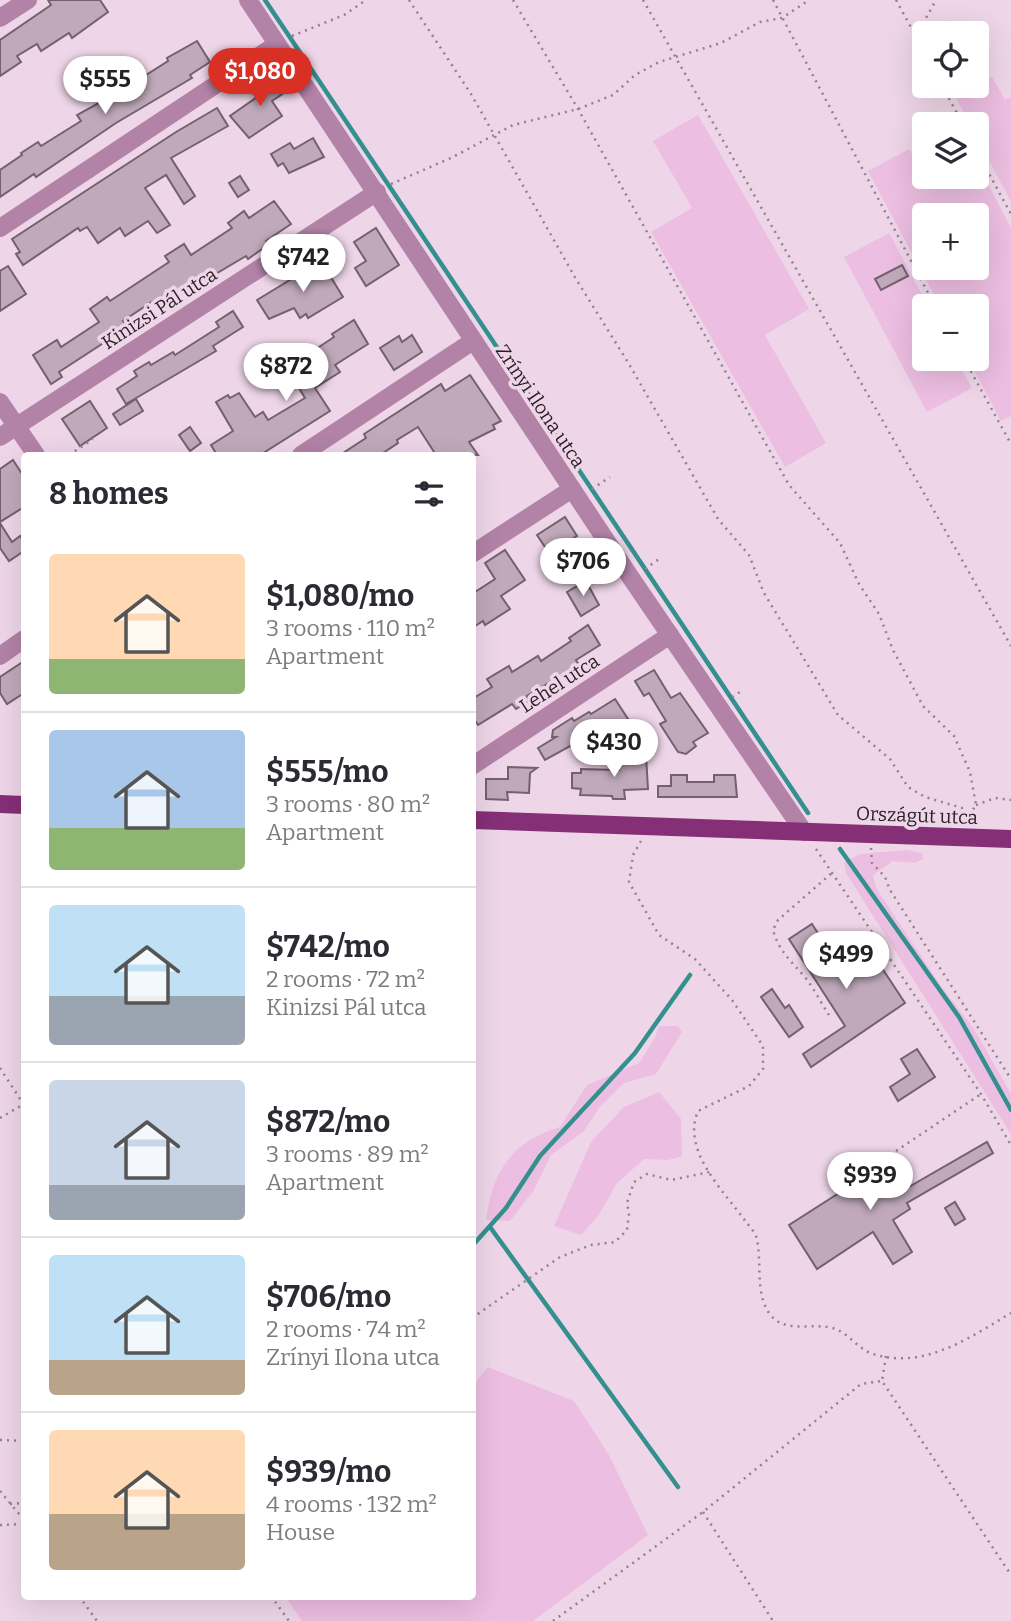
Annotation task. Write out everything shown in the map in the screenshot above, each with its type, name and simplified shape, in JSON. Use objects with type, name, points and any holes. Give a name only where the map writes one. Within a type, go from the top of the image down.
[{"type":"main road","points":[[0,804],[21,805]]},
{"type":"main road","name":"Országút utca","points":[[476,820],[1011,839]]},
{"type":"street","points":[[0,18],[28,0]]},
{"type":"street","name":"Zrínyi Ilona utca","points":[[248,0],[670,635],[812,832]]},
{"type":"street","points":[[0,228],[277,44]]},
{"type":"street","name":"Kinizsi Pál utca","points":[[0,437],[377,192]]},
{"type":"street","points":[[306,452],[473,341]]},
{"type":"street","points":[[0,402],[34,452]]},
{"type":"street","points":[[476,551],[572,489]]},
{"type":"street","name":"Lehel utca","points":[[476,763],[670,635]]},
{"type":"street","points":[[0,656],[21,641]]},
{"type":"path","points":[[277,44],[306,29],[344,15],[366,0]]},
{"type":"path","points":[[409,0],[471,93],[576,279],[629,364],[718,519],[749,555],[764,593],[838,715],[890,759],[908,787],[925,797],[962,808],[968,817]]},
{"type":"path","points":[[513,0],[578,109],[789,485],[840,543],[859,584],[879,614],[893,650],[923,706],[954,736],[970,772],[976,805]]},
{"type":"path","points":[[643,0],[1011,646]]},
{"type":"path","points":[[773,0],[929,294]]},
{"type":"path","points":[[377,192],[513,125],[578,109],[613,95],[647,68],[721,43],[760,22],[782,18],[809,0]]},
{"type":"path","points":[[896,0],[912,29]]},
{"type":"path","points":[[924,21],[936,0]]},
{"type":"path","points":[[989,174],[1011,214]]},
{"type":"path","points":[[971,371],[1011,444]]},
{"type":"path","points":[[74,452],[93,439]]},
{"type":"path","points":[[597,485],[610,477]]},
{"type":"path","points":[[641,572],[659,559]]},
{"type":"path","points":[[964,837],[968,817],[976,805],[995,798],[1011,800]]},
{"type":"path","points":[[648,828],[633,855],[629,882],[659,935],[695,959],[732,1000],[763,1046],[763,1069],[749,1086],[698,1111],[692,1125],[697,1154],[757,1237],[761,1291],[766,1309],[775,1321],[799,1328],[827,1327],[845,1332],[870,1353],[911,1357],[939,1354],[1011,1313]]},
{"type":"path","points":[[812,832],[833,872],[981,1094],[1011,1145]]},
{"type":"path","points":[[871,834],[872,863],[885,877],[890,890],[1011,1079]]},
{"type":"path","points":[[829,1015],[804,977],[789,963],[778,945],[773,929],[778,920],[833,872]]},
{"type":"path","points":[[0,1069],[21,1100]]},
{"type":"path","points":[[896,1151],[981,1094]]},
{"type":"path","points":[[0,1118],[21,1106]]},
{"type":"path","points":[[476,1314],[560,1256],[591,1245],[615,1242],[627,1230],[627,1203],[634,1182],[647,1174],[671,1180],[710,1172]]},
{"type":"path","points":[[886,1356],[882,1381],[1011,1575]]},
{"type":"path","points":[[553,1621],[703,1512],[861,1384],[882,1381]]},
{"type":"path","points":[[0,1440],[21,1441]]},
{"type":"path","points":[[0,1490],[21,1518]]},
{"type":"path","points":[[10,1504],[21,1503]]},
{"type":"path","points":[[703,1512],[773,1621]]},
{"type":"path","points":[[0,1524],[21,1522]]},
{"type":"path","points":[[82,1600],[97,1621]]},
{"type":"path","points":[[274,1600],[289,1621]]},
{"type":"shaded area","points":[[992,77],[1005,100],[1011,97],[1011,202],[989,160],[989,112],[964,112],[956,98],[989,98],[989,79]]},
{"type":"shaded area","points":[[698,115],[809,309],[765,335],[826,443],[785,467],[651,232],[692,208],[653,141]]},
{"type":"shaded area","points":[[909,149],[912,154],[912,189],[989,189],[989,186],[1011,228],[1011,416],[1001,421],[974,371],[989,371],[989,294],[934,294],[926,280],[989,280],[989,203],[912,203],[912,254],[868,171]]},
{"type":"shaded area","points":[[889,233],[922,294],[912,294],[912,371],[963,371],[972,388],[927,412],[844,257]]},
{"type":"shaded area","points":[[907,850],[922,853],[923,859],[915,863],[893,861],[873,875],[876,888],[941,986],[974,1029],[1011,1094],[1011,1134],[846,873],[844,862],[860,854]]},
{"type":"shaded area","points":[[659,1026],[678,1026],[682,1032],[656,1074],[624,1083],[599,1108],[584,1131],[551,1155],[534,1190],[510,1221],[486,1220],[494,1187],[507,1161],[529,1141],[560,1127],[587,1085],[639,1063],[655,1038]]},
{"type":"shaded area","points":[[659,1092],[681,1119],[682,1156],[668,1160],[644,1159],[617,1183],[598,1216],[581,1235],[554,1226],[591,1142],[624,1107]]},
{"type":"shaded area","points":[[488,1367],[574,1401],[609,1455],[648,1535],[533,1621],[302,1621],[288,1600],[476,1600],[476,1381]]},
{"type":"building","points":[[48,0],[100,0],[108,12],[72,38],[69,33],[41,51],[37,44],[17,56],[21,62],[0,76],[0,40],[51,5]]},
{"type":"building","points":[[197,41],[210,62],[190,75],[192,78],[0,197],[0,170],[22,155],[21,153],[38,142],[41,146],[81,121],[77,115],[124,89],[168,61],[167,58]]},
{"type":"building","points":[[269,70],[284,93],[272,101],[282,116],[249,138],[230,116],[267,90],[258,77]]},
{"type":"building","points":[[217,108],[228,126],[171,158],[195,196],[184,204],[166,175],[145,188],[170,225],[157,233],[148,221],[125,236],[120,228],[98,243],[87,227],[80,231],[78,228],[23,265],[16,254],[20,252],[12,239]]},
{"type":"building","points":[[313,138],[324,157],[289,173],[283,163],[278,166],[271,154],[290,143],[294,149]]},
{"type":"building","points":[[240,176],[249,190],[238,197],[229,183]]},
{"type":"building","points":[[274,201],[291,224],[266,241],[268,245],[248,259],[246,256],[197,285],[194,282],[185,288],[184,286],[156,305],[153,301],[123,321],[128,327],[59,372],[62,377],[51,384],[33,355],[57,340],[61,347],[99,322],[90,309],[107,297],[110,301],[169,262],[165,256],[184,244],[191,255],[232,228],[228,223],[244,211],[249,218]]},
{"type":"building","points":[[376,228],[399,265],[366,286],[355,268],[366,261],[354,242]]},
{"type":"building","points":[[321,261],[343,297],[308,318],[306,314],[300,318],[294,308],[269,319],[257,300]]},
{"type":"building","points":[[902,265],[908,276],[881,290],[875,279]]},
{"type":"building","points":[[8,266],[26,294],[0,311],[0,271]]},
{"type":"building","points":[[233,311],[243,327],[213,346],[216,351],[126,404],[117,389],[137,376],[134,371],[173,352],[175,355],[219,327],[216,322]]},
{"type":"building","points":[[354,320],[368,344],[335,365],[340,372],[315,388],[330,411],[265,452],[215,452],[211,445],[233,431],[216,402],[228,395],[230,398],[239,393],[255,417],[263,412],[268,420],[305,398],[297,385],[321,369],[318,364],[323,361],[316,349],[334,337],[332,334]]},
{"type":"building","points":[[412,335],[422,352],[394,370],[380,348],[399,336],[402,342]]},
{"type":"building","points":[[470,375],[501,421],[493,425],[495,429],[469,442],[476,452],[434,452],[418,427],[397,440],[398,443],[384,452],[345,452],[366,438],[364,434],[441,384],[445,391]]},
{"type":"building","points":[[136,399],[143,411],[120,425],[113,414]]},
{"type":"building","points":[[90,401],[107,428],[80,446],[62,419]]},
{"type":"building","points":[[190,427],[201,443],[190,451],[179,435]]},
{"type":"building","points":[[13,460],[21,472],[21,509],[0,522],[0,469]]},
{"type":"building","points":[[565,517],[577,536],[565,543],[563,539],[547,550],[537,535]]},
{"type":"building","points":[[0,523],[12,542],[20,536],[21,553],[9,561],[0,548]]},
{"type":"building","points":[[505,550],[525,580],[501,596],[510,609],[485,625],[483,621],[476,625],[476,591],[495,579],[485,563]]},
{"type":"building","points":[[586,581],[599,605],[581,616],[567,592]]},
{"type":"building","points":[[588,625],[600,645],[576,660],[579,665],[527,696],[529,701],[516,709],[512,704],[478,725],[476,697],[492,687],[487,679],[509,666],[512,672],[538,656],[541,661],[571,641],[569,638]]},
{"type":"building","points":[[21,663],[21,695],[7,704],[0,693],[0,677]]},
{"type":"building","points":[[654,670],[671,698],[680,693],[708,733],[693,742],[696,746],[686,754],[678,752],[660,724],[666,721],[649,693],[644,696],[635,681]]},
{"type":"building","points":[[615,699],[630,722],[620,728],[616,722],[580,731],[585,738],[545,760],[538,748],[556,737],[552,737],[553,730],[572,718],[574,721],[589,712],[591,714]]},
{"type":"building","points":[[646,755],[648,789],[624,790],[625,799],[613,799],[612,796],[580,795],[581,789],[572,788],[572,773],[581,773],[581,769],[619,770],[619,756]]},
{"type":"building","points":[[508,767],[537,768],[530,773],[529,793],[507,792],[508,800],[486,799],[486,779],[508,779]]},
{"type":"building","points":[[671,775],[687,775],[687,782],[714,782],[714,775],[735,775],[737,797],[658,797],[658,786],[671,786]]},
{"type":"building","points":[[812,924],[841,969],[870,950],[905,1003],[811,1067],[803,1054],[845,1026],[789,939]]},
{"type":"building","points":[[772,989],[785,1008],[789,1005],[803,1027],[789,1037],[761,997]]},
{"type":"building","points":[[917,1049],[935,1077],[898,1101],[890,1087],[910,1074],[901,1059]]},
{"type":"building","points":[[987,1142],[993,1153],[907,1203],[910,1209],[893,1220],[912,1252],[893,1264],[873,1232],[817,1269],[789,1225],[883,1165],[900,1192]]},
{"type":"building","points":[[955,1202],[965,1219],[955,1225],[945,1208]]},
{"type":"waterway","points":[[265,0],[808,813]]},
{"type":"waterway","points":[[840,849],[959,1017],[1011,1110]]},
{"type":"waterway","points":[[476,1242],[506,1208],[540,1156],[635,1053],[690,975]]},
{"type":"waterway","points":[[490,1227],[678,1487]]}]
